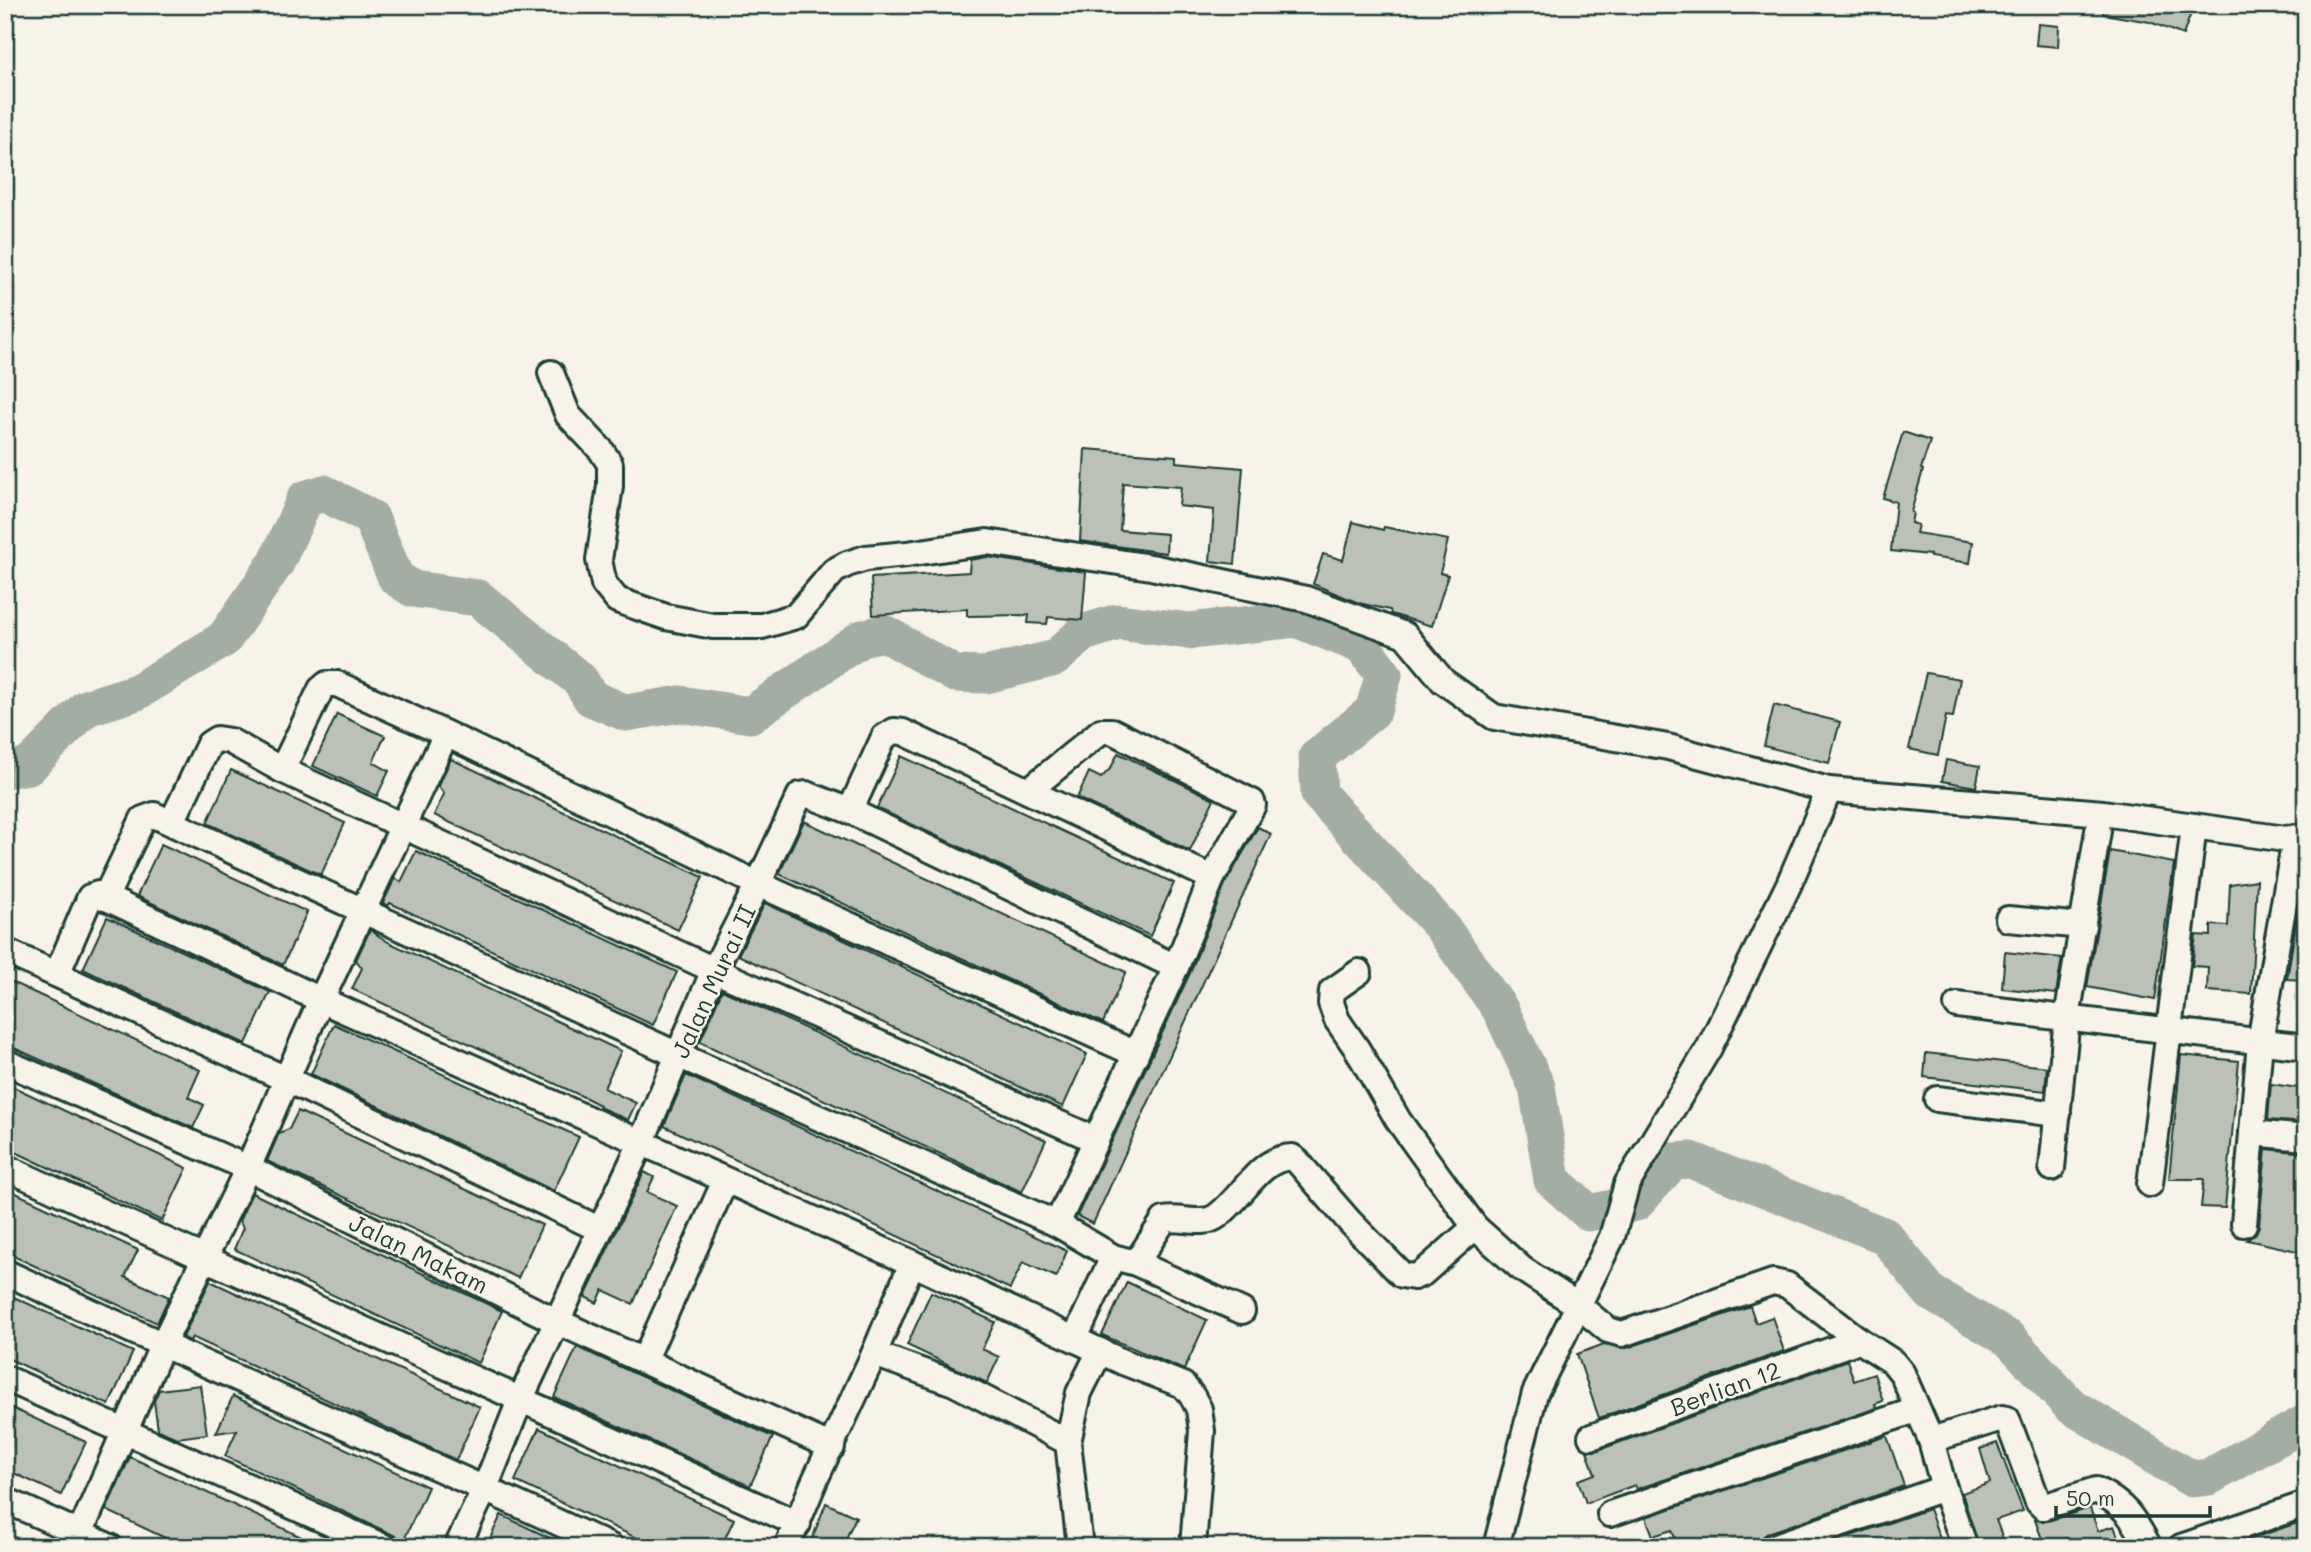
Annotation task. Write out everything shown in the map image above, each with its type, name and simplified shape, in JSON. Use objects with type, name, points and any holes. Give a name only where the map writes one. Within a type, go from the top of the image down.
[{"type":"street","points":[[551,373],[568,415],[601,450],[610,464],[610,486],[599,560],[604,584],[617,600],[666,617],[713,626],[762,626],[796,616],[834,571],[847,564],[866,558],[987,542],[1150,567],[1306,599],[1405,635],[1443,681],[1494,717],[1668,747],[1829,790],[2025,805],[2300,838],[2260,1042],[2244,1224]]},
{"type":"street","points":[[282,770],[321,689],[330,683],[345,687],[758,884],[1136,1054]]},
{"type":"street","points":[[1028,791],[1101,731],[1112,731],[1252,802],[1252,808],[1212,878],[1176,967],[1057,1224]]},
{"type":"street","points":[[850,811],[884,737],[894,732],[903,732],[1212,878]]},
{"type":"street","points":[[77,1540],[162,1346],[248,1168],[321,1000],[446,734]]},
{"type":"street","points":[[172,822],[209,744],[214,739],[230,741],[282,770],[403,827],[714,970],[1096,1140]]},
{"type":"street","points":[[1496,1547],[1535,1393],[1612,1237],[1627,1184],[1709,1048],[1789,884],[1829,790]]},
{"type":"street","name":"Jalan Murai II","points":[[457,1547],[556,1321],[641,1143],[714,970],[800,795],[806,794],[850,811],[1176,967]]},
{"type":"street","points":[[105,898],[144,818],[154,815],[678,1055],[1057,1224],[1124,1260],[1242,1311]]},
{"type":"street","points":[[2150,1184],[2194,827]]},
{"type":"street","points":[[2052,1168],[2067,1018],[2098,831]]},
{"type":"street","points":[[57,974],[90,897],[98,894],[321,1000],[912,1263],[1123,1362],[1183,1385],[1199,1409],[1202,1431],[1193,1547]]},
{"type":"street","points":[[2008,919],[2082,926]]},
{"type":"street","points":[[5,951],[288,1080],[599,1229]]},
{"type":"street","points":[[1359,972],[1332,990],[1331,1003],[1336,1020],[1357,1049],[1398,1120],[1475,1227],[1515,1264],[1578,1306],[1608,1330],[1622,1334],[1780,1282],[1787,1285],[1898,1367],[1931,1440],[1944,1488],[1965,1547]]},
{"type":"street","points":[[1957,1005],[2306,1047]]},
{"type":"street","name":"Jalan Makam","points":[[5,1062],[248,1168],[556,1321],[832,1447]]},
{"type":"street","points":[[1937,1099],[2058,1114]]},
{"type":"street","points":[[2252,1133],[2306,1138]]},
{"type":"street","points":[[1075,1338],[1124,1260],[1164,1220],[1203,1220],[1217,1217],[1270,1163],[1286,1157],[1292,1157],[1298,1163],[1402,1275],[1414,1277],[1423,1273],[1475,1227]]},
{"type":"street","points":[[5,1167],[204,1259],[521,1398],[798,1524]]},
{"type":"street","points":[[644,1361],[725,1181]]},
{"type":"street","points":[[787,1547],[912,1263]]},
{"type":"street","points":[[5,1272],[162,1346],[485,1488],[611,1547]]},
{"type":"street","name":"Berlian 12","points":[[1591,1437],[1859,1340]]},
{"type":"street","points":[[1080,1547],[1068,1442],[1079,1393],[1100,1350]]},
{"type":"street","points":[[874,1354],[954,1383],[1068,1442]]},
{"type":"street","points":[[5,1378],[384,1547]]},
{"type":"street","points":[[1610,1514],[1916,1410]]},
{"type":"street","points":[[1931,1440],[2007,1419],[2038,1502],[2043,1507],[2095,1490],[2117,1501],[2132,1516],[2149,1547]]},
{"type":"street","points":[[1773,1547],[1944,1488]]},
{"type":"street","points":[[5,1500],[77,1540],[110,1547]]},
{"type":"street","points":[[2181,1547],[2306,1504]]},
{"type":"building","points":[[2103,5],[2194,5],[2183,35],[2150,22],[2103,14]]},
{"type":"building","points":[[2038,24],[2059,26],[2058,47],[2036,45]]},
{"type":"building","points":[[1903,432],[1930,441],[1911,512],[1911,523],[1918,525],[1916,533],[1973,542],[1970,563],[1891,551],[1896,502],[1883,498]]},
{"type":"building","points":[[1085,449],[1176,456],[1176,462],[1243,468],[1235,564],[1210,561],[1214,510],[1179,506],[1181,487],[1123,483],[1120,530],[1167,534],[1166,553],[1080,541]]},
{"type":"building","points":[[1353,522],[1383,530],[1384,527],[1448,540],[1440,573],[1448,575],[1432,626],[1391,614],[1390,610],[1359,603],[1313,584],[1323,554],[1343,560]]},
{"type":"building","points":[[987,557],[1086,572],[1082,620],[1048,617],[1047,624],[1028,623],[1029,615],[967,616],[967,609],[873,615],[871,578],[969,572],[970,560]]},
{"type":"building","points":[[1926,673],[1960,679],[1953,717],[1946,716],[1938,755],[1909,749]]},
{"type":"building","points":[[1774,705],[1840,722],[1829,763],[1764,746]]},
{"type":"building","points":[[337,714],[385,736],[373,762],[389,771],[377,796],[313,766]]},
{"type":"building","points":[[1118,753],[1214,799],[1190,851],[1077,798],[1089,772],[1101,778],[1111,768]]},
{"type":"building","points":[[901,756],[1174,883],[1150,936],[877,808]]},
{"type":"building","points":[[451,759],[703,877],[678,930],[434,815],[444,794],[438,786]]},
{"type":"building","points":[[1946,760],[1980,766],[1976,787],[1942,781]]},
{"type":"building","points":[[231,770],[345,823],[321,875],[207,823]]},
{"type":"building","points":[[804,821],[1126,972],[1103,1023],[779,874]]},
{"type":"building","points":[[1258,827],[1271,834],[1093,1224],[1077,1216],[1190,973],[1225,884]]},
{"type":"building","points":[[161,844],[307,912],[283,965],[137,896]]},
{"type":"building","points":[[416,851],[677,972],[653,1025],[390,903],[388,906],[383,903],[395,878],[401,882]]},
{"type":"building","points":[[2110,851],[2174,863],[2155,1000],[2087,987]]},
{"type":"building","points":[[2304,875],[2306,980],[2287,979]]},
{"type":"building","points":[[2257,880],[2251,994],[2207,991],[2208,967],[2192,966],[2196,935],[2211,936],[2211,925],[2228,926],[2230,884]]},
{"type":"building","points":[[765,903],[1087,1054],[1063,1107],[738,955]]},
{"type":"building","points":[[107,917],[270,992],[246,1044],[83,969]]},
{"type":"building","points":[[370,930],[388,942],[621,1051],[604,1088],[636,1103],[628,1120],[352,989],[362,968],[356,960]]},
{"type":"building","points":[[2005,952],[2062,958],[2056,994],[2002,988]]},
{"type":"building","points":[[5,979],[200,1070],[188,1097],[204,1105],[193,1128],[5,1044]]},
{"type":"building","points":[[722,990],[1046,1140],[1022,1192],[700,1042]]},
{"type":"building","points":[[334,1024],[579,1137],[554,1191],[311,1074]]},
{"type":"building","points":[[1926,1053],[2047,1067],[2045,1091],[1924,1077]]},
{"type":"building","points":[[2181,1055],[2239,1061],[2225,1208],[2201,1207],[2204,1179],[2169,1179]]},
{"type":"building","points":[[686,1075],[1067,1251],[1056,1277],[1023,1262],[1010,1289],[664,1126]]},
{"type":"building","points":[[5,1083],[187,1168],[162,1221],[5,1147]]},
{"type":"building","points":[[2271,1084],[2306,1089],[2306,1123],[2268,1120]]},
{"type":"building","points":[[298,1111],[542,1225],[518,1278],[267,1161],[279,1133],[289,1129]]},
{"type":"building","points":[[2266,1149],[2306,1153],[2306,1253],[2247,1240],[2256,1233],[2259,1226]]},
{"type":"building","points":[[644,1172],[654,1177],[647,1192],[677,1206],[633,1304],[603,1290],[597,1303],[585,1297]]},
{"type":"building","points":[[5,1188],[138,1250],[125,1277],[169,1297],[157,1323],[5,1252]]},
{"type":"building","points":[[252,1193],[502,1311],[479,1363],[234,1249],[243,1228],[239,1221]]},
{"type":"building","points":[[210,1281],[480,1407],[456,1460],[192,1337],[190,1341],[183,1337]]},
{"type":"building","points":[[1127,1282],[1207,1320],[1184,1370],[1102,1335]]},
{"type":"building","points":[[931,1292],[995,1322],[982,1349],[999,1357],[987,1383],[907,1345]]},
{"type":"building","points":[[5,1293],[133,1352],[109,1405],[5,1357]]},
{"type":"building","points":[[1750,1306],[1756,1323],[1772,1317],[1784,1351],[1599,1418],[1577,1354],[1604,1344],[1627,1348]]},
{"type":"building","points":[[577,1347],[773,1437],[750,1486],[554,1397]]},
{"type":"building","points":[[1847,1360],[1854,1381],[1874,1374],[1883,1401],[1875,1404],[1877,1408],[1637,1489],[1635,1485],[1586,1503],[1578,1480],[1595,1474],[1587,1451],[1596,1451]]},
{"type":"building","points":[[200,1385],[207,1434],[177,1438],[158,1430],[154,1401],[159,1390]]},
{"type":"building","points":[[233,1396],[428,1487],[404,1540],[225,1456],[237,1430],[216,1433]]},
{"type":"building","points":[[5,1405],[86,1442],[61,1495],[5,1469]]},
{"type":"building","points":[[539,1428],[734,1519],[721,1547],[656,1547],[515,1481]]},
{"type":"building","points":[[1887,1436],[1904,1486],[1768,1533],[1761,1538],[1758,1547],[1678,1547],[1672,1530],[1653,1536],[1646,1517]]},
{"type":"building","points":[[1997,1443],[2023,1511],[1996,1520],[2003,1539],[1998,1541],[2001,1547],[1979,1547],[1962,1493],[1990,1483],[1980,1449]]},
{"type":"building","points":[[130,1457],[322,1547],[184,1547],[106,1510]]},
{"type":"building","points":[[826,1503],[856,1517],[842,1547],[809,1547]]},
{"type":"building","points":[[2090,1508],[2098,1531],[2114,1526],[2122,1547],[2045,1547],[2035,1520],[2048,1521]]},
{"type":"building","points":[[1929,1509],[1943,1547],[1819,1547]]},
{"type":"building","points":[[501,1515],[569,1547],[486,1547]]},
{"type":"building","points":[[2306,1520],[2306,1547],[2227,1547]]},
{"type":"waterway","points":[[5,770],[29,766],[86,708],[137,692],[224,639],[276,563],[305,499],[324,493],[371,518],[396,578],[413,589],[478,598],[580,680],[591,698],[626,713],[680,704],[750,715],[862,638],[884,633],[955,674],[986,675],[1055,658],[1083,633],[1118,622],[1190,631],[1296,619],[1362,646],[1384,675],[1373,711],[1317,757],[1319,794],[1441,926],[1500,1009],[1537,1087],[1552,1180],[1589,1213],[1636,1203],[1673,1161],[1691,1160],[1885,1236],[1931,1293],[2009,1339],[2071,1406],[2192,1479],[2209,1477],[2306,1422]]}]
